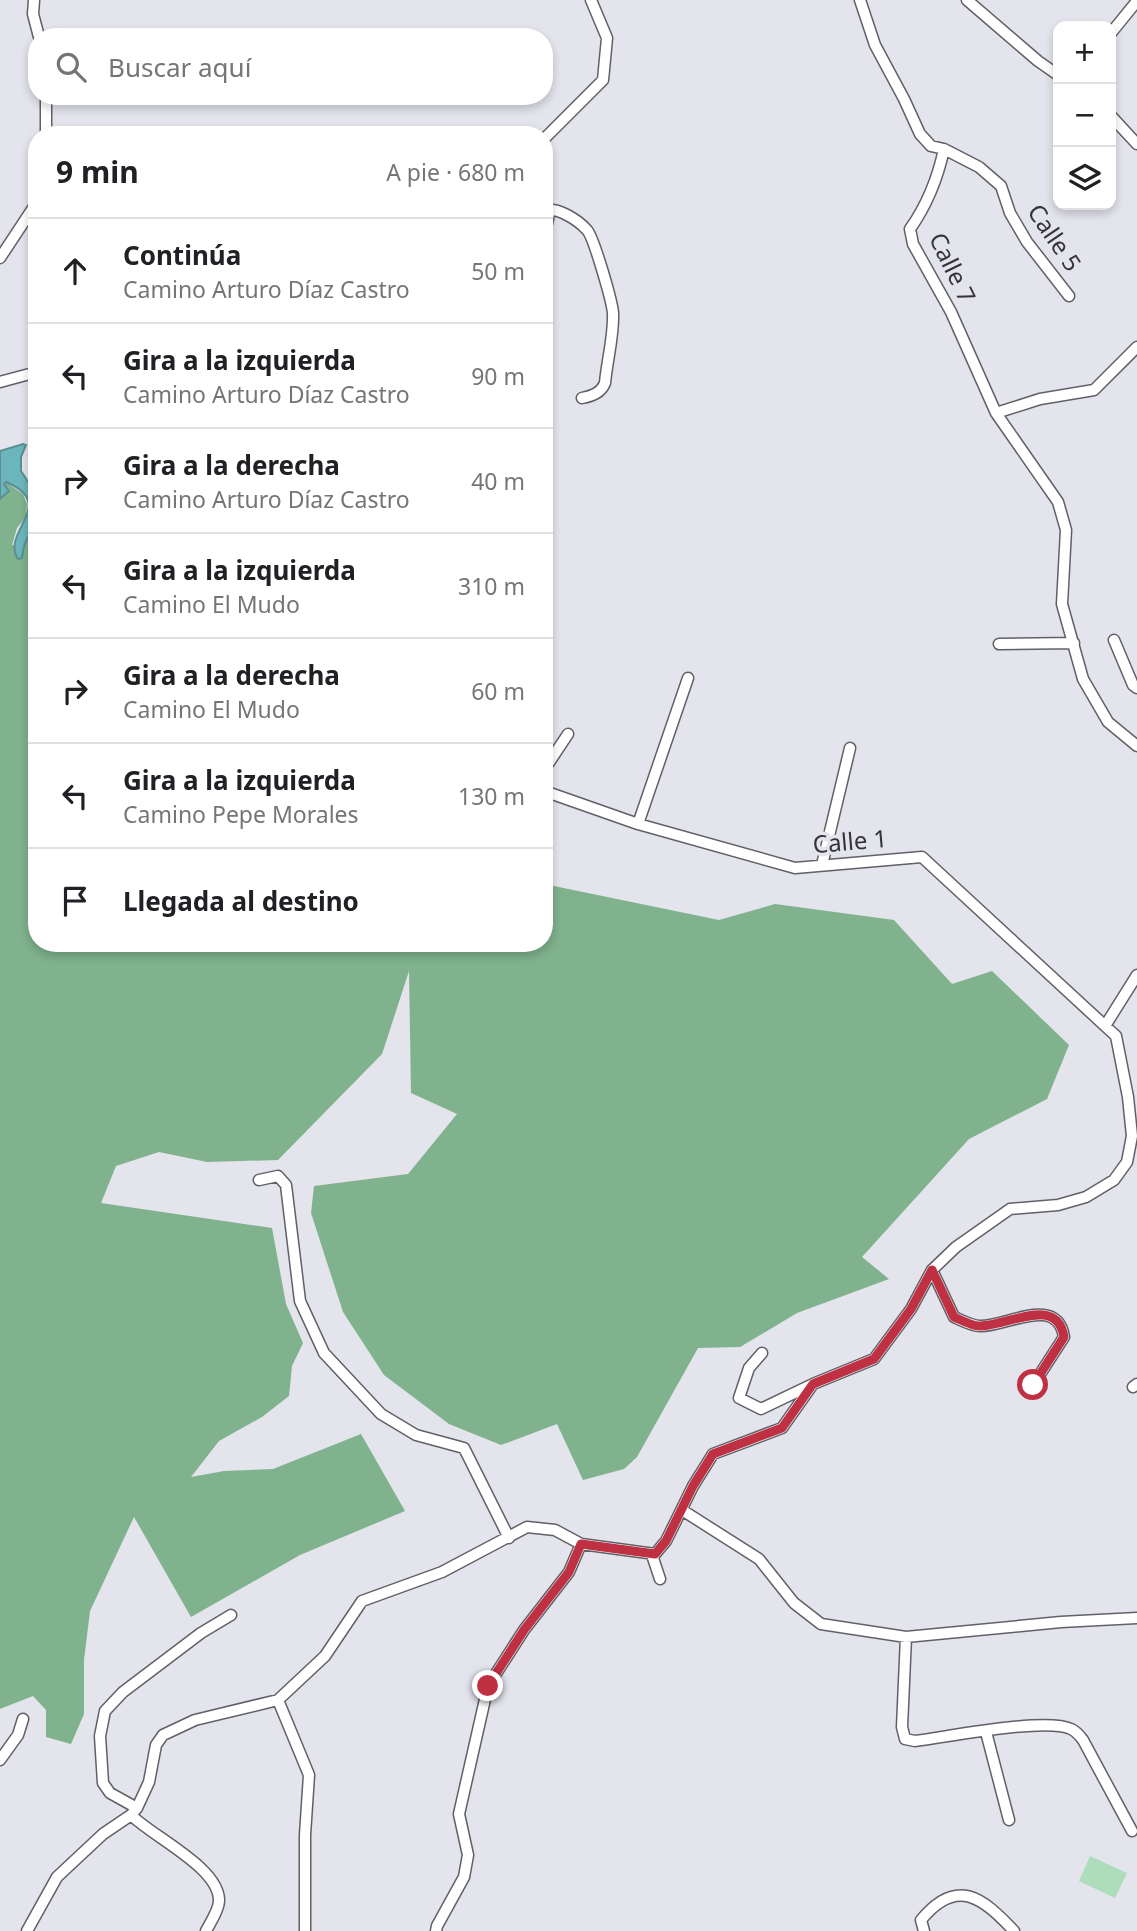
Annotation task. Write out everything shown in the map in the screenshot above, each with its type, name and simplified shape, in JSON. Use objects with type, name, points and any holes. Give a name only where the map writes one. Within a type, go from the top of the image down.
[{"type":"street","points":[[34,0],[33,14],[37,28]]},
{"type":"street","points":[[553,130],[603,80],[607,38],[591,0]]},
{"type":"street","points":[[860,0],[875,45],[919,134],[931,145],[944,149]]},
{"type":"street","points":[[967,0],[1053,72]]},
{"type":"street","points":[[1116,27],[1137,1]]},
{"type":"street","points":[[46,105],[46,126]]},
{"type":"street","points":[[1116,121],[1137,144]]},
{"type":"street","name":"Calle 5","points":[[944,149],[979,167],[1001,186],[1010,213],[1027,242],[1069,296]]},
{"type":"street","name":"Calle 7","points":[[944,149],[940,168],[921,214],[910,229],[913,244],[939,287],[996,413],[1058,502],[1066,530],[1062,604],[1083,679],[1108,722],[1137,746]]},
{"type":"street","points":[[553,211],[570,217],[588,231],[596,247],[613,310],[605,383],[602,390],[582,398]]},
{"type":"street","points":[[0,258],[28,216]]},
{"type":"street","points":[[996,413],[1040,399],[1094,390],[1137,347]]},
{"type":"street","points":[[0,382],[28,374]]},
{"type":"street","points":[[1114,640],[1133,685],[1137,688]]},
{"type":"street","points":[[999,644],[1074,643]]},
{"type":"street","points":[[638,824],[688,678]]},
{"type":"street","points":[[553,756],[568,734]]},
{"type":"street","points":[[822,865],[850,748]]},
{"type":"street","name":"Calle 1","points":[[553,795],[638,824],[795,868],[922,857],[1105,1026]]},
{"type":"street","points":[[762,1353],[749,1368],[739,1398],[761,1409],[874,1359],[911,1309],[932,1270],[956,1247],[1010,1209],[1068,1202],[1086,1197],[1114,1180],[1127,1162],[1135,1137],[1116,1037],[1105,1026],[1137,975]]},
{"type":"street","points":[[259,1181],[278,1176],[286,1185],[300,1301],[324,1353],[381,1414],[416,1435],[464,1448],[509,1538]]},
{"type":"street","points":[[932,1270],[954,1317],[978,1326],[1038,1315],[1054,1317],[1062,1325],[1064,1337],[1033,1385]]},
{"type":"street","points":[[660,1579],[653,1558],[666,1541],[713,1454],[782,1428],[813,1384]]},
{"type":"street","points":[[682,1510],[759,1559],[794,1604],[821,1624],[906,1637],[1061,1622],[1137,1618]]},
{"type":"street","points":[[27,1931],[57,1877],[103,1834],[134,1812],[149,1782],[156,1745],[163,1735],[195,1720],[278,1700],[326,1656],[362,1601],[442,1572],[527,1527],[555,1530],[581,1544],[655,1554]]},
{"type":"street","points":[[436,1931],[464,1877],[468,1855],[459,1814],[488,1686],[524,1630],[569,1572],[581,1544]]},
{"type":"street","points":[[206,1931],[219,1902],[215,1884],[203,1869],[110,1793],[103,1783],[100,1736],[105,1711],[133,1685],[201,1633],[231,1615]]},
{"type":"street","points":[[906,1637],[902,1727],[905,1739],[915,1741],[1027,1726],[1057,1725],[1073,1729],[1083,1740],[1132,1831]]},
{"type":"street","points":[[278,1700],[309,1775],[305,1835],[305,1931]]},
{"type":"street","points":[[0,1760],[19,1735],[23,1719]]},
{"type":"street","points":[[986,1732],[1009,1820]]},
{"type":"street","points":[[924,1931],[921,1920],[932,1906],[965,1895],[987,1904],[1014,1931]]},
{"type":"green space","points":[[4,483],[23,494],[27,504],[26,517],[17,528],[12,545],[23,547],[28,536],[28,952],[553,952],[553,886],[719,920],[775,904],[894,920],[952,984],[992,971],[1069,1045],[1047,1099],[969,1139],[862,1257],[889,1279],[797,1313],[740,1347],[698,1348],[637,1457],[624,1469],[583,1480],[557,1424],[501,1445],[449,1424],[384,1375],[343,1312],[311,1213],[314,1186],[408,1174],[457,1114],[411,1093],[409,971],[382,1054],[278,1160],[207,1162],[159,1152],[116,1166],[101,1203],[272,1228],[286,1304],[303,1343],[292,1366],[289,1396],[262,1417],[219,1441],[191,1477],[224,1471],[273,1469],[361,1434],[405,1511],[300,1555],[191,1617],[134,1517],[90,1611],[84,1660],[84,1714],[71,1744],[46,1737],[46,1710],[33,1696],[0,1709],[0,499],[9,491]]},
{"type":"green space","points":[[1090,1856],[1127,1873],[1115,1898],[1079,1881]]},
{"type":"water","points":[[26,445],[21,457],[21,471],[28,482],[28,500],[21,491],[6,482],[4,484],[9,491],[0,499],[0,451]]},
{"type":"water","points":[[28,509],[28,537],[22,558],[18,559],[14,549]]},
{"type":"route","points":[[488,1686],[524,1630],[569,1572],[581,1544],[655,1554],[666,1541],[693,1486],[713,1454],[782,1428],[813,1384],[874,1359],[911,1309],[932,1270],[954,1317],[978,1326],[1038,1315],[1054,1317],[1062,1325],[1064,1337],[1033,1385]]}]
